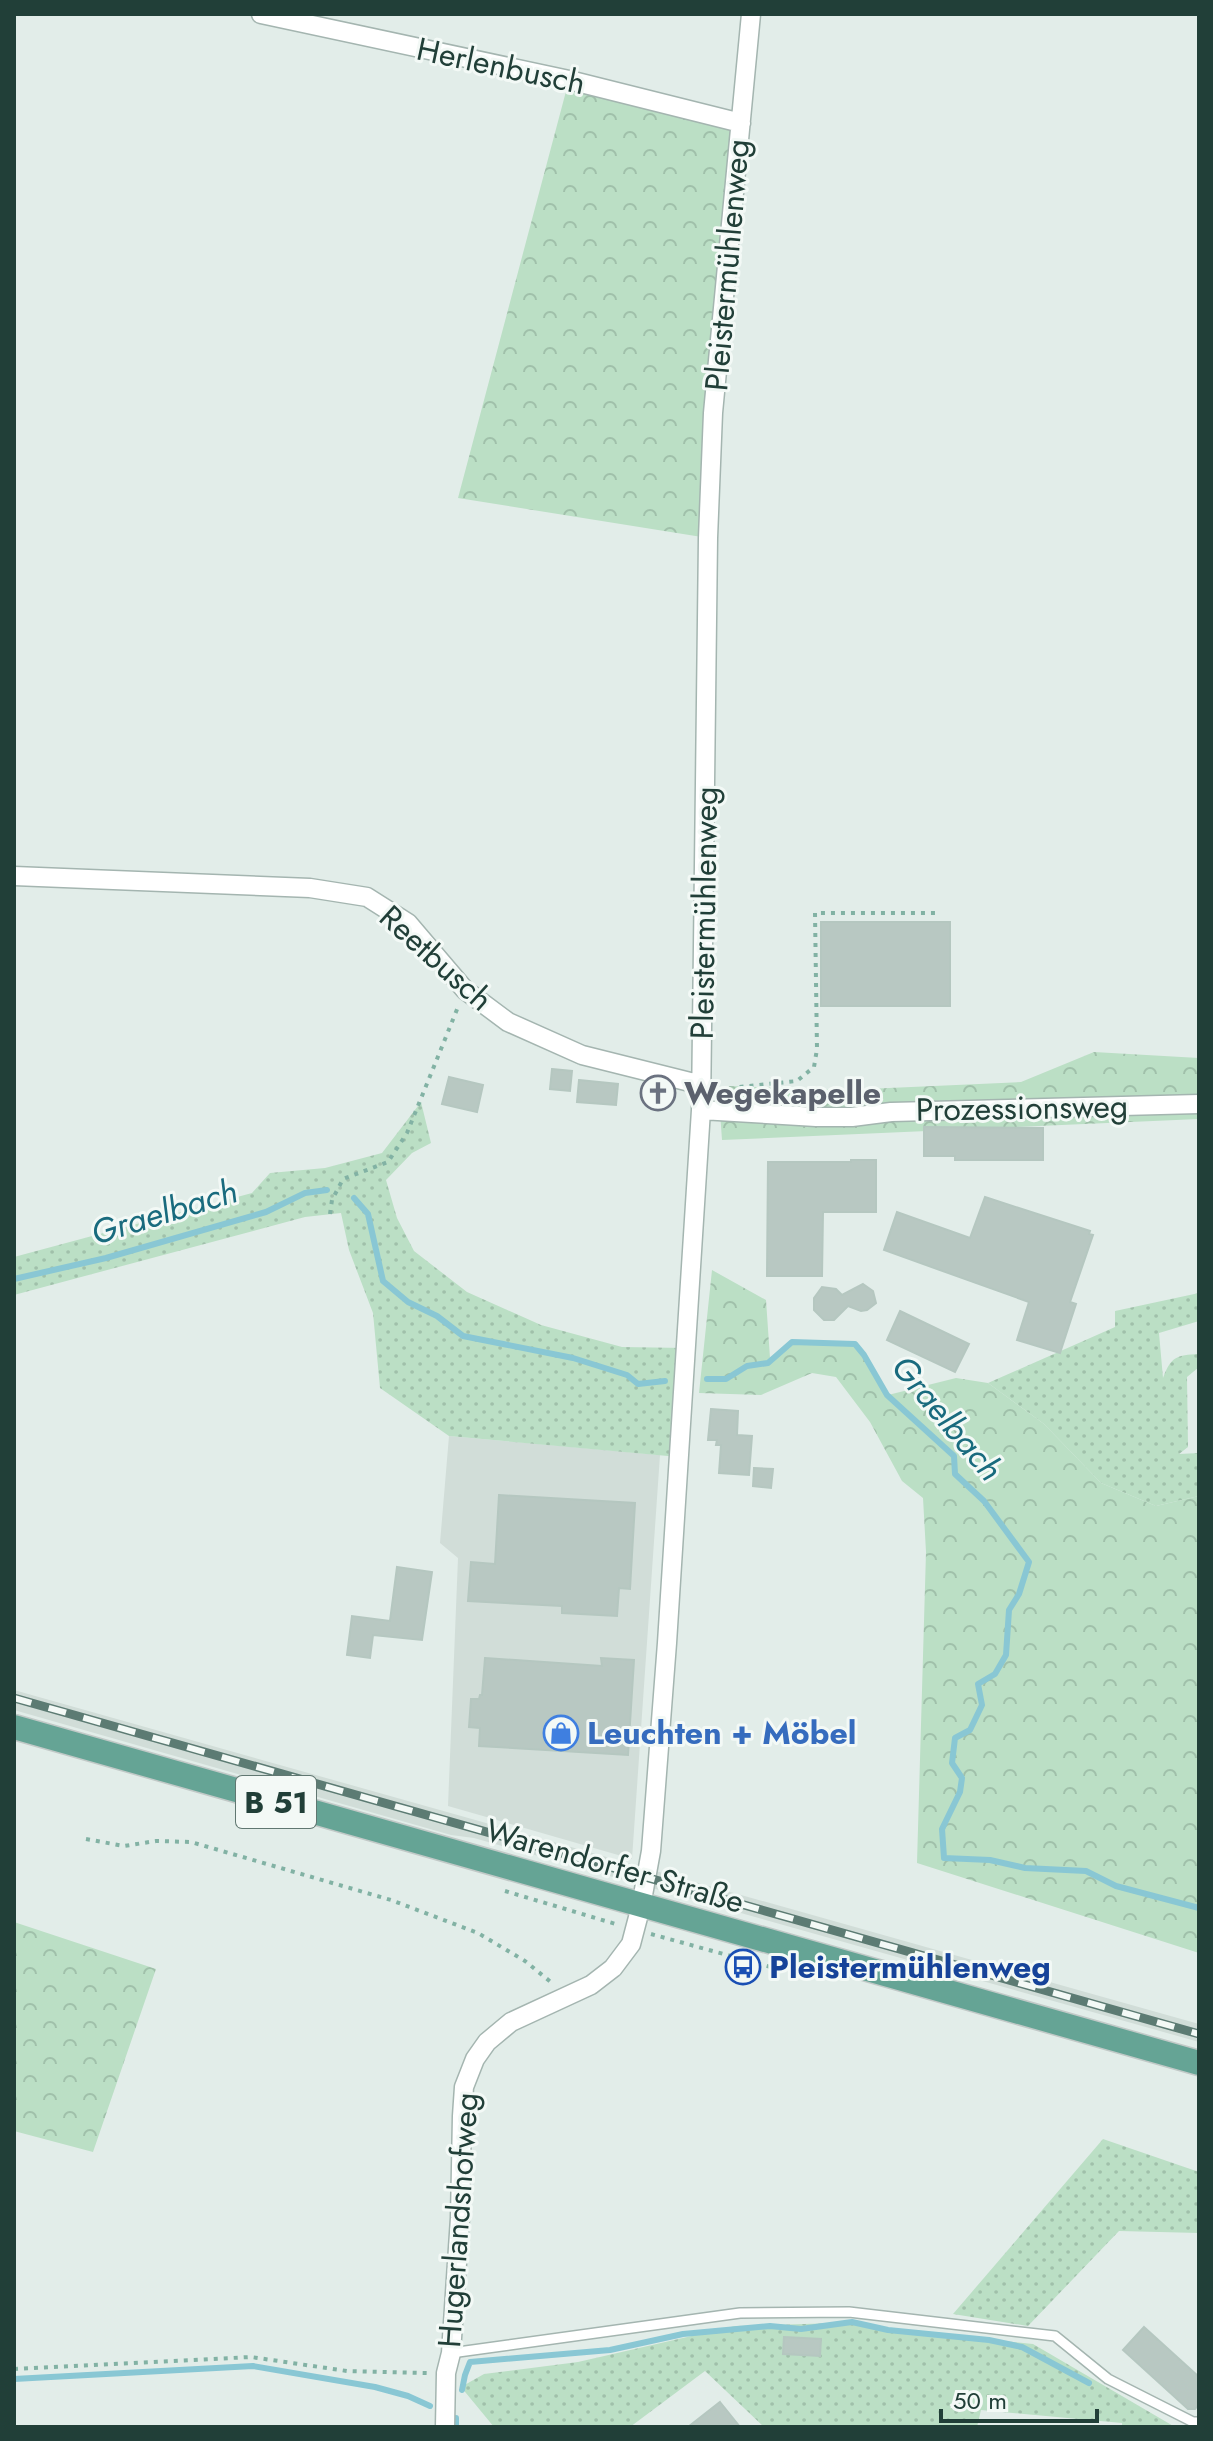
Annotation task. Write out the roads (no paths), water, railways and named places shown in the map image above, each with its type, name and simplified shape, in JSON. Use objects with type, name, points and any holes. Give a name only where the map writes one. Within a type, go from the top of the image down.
[{"type":"main road","name":"Warendorfer Straße","points":[[14,1727],[1199,2063]]},
{"type":"street","name":"Herlenbusch","points":[[261,14],[569,80],[741,123]]},
{"type":"street","name":"Pleistermühlenweg","points":[[641,1906],[651,1851],[711,1111],[702,1085],[711,460],[717,366],[751,14]]},
{"type":"street","name":"Reetbusch","points":[[14,876],[310,888],[367,897],[408,923],[465,990],[508,1022],[582,1055],[702,1085]]},
{"type":"street","name":"Prozessionsweg","points":[[711,1111],[840,1117],[891,1112],[1199,1104]]},
{"type":"street","name":"Hugerlandshofweg","points":[[445,2427],[446,2373],[451,2353],[460,2218],[464,2087],[475,2059],[487,2042],[511,2022],[591,1985],[613,1968],[631,1944],[641,1906]]},
{"type":"lane","points":[[451,2353],[740,2313],[863,2314],[1055,2336],[1108,2379],[1193,2422],[1199,2422]]},
{"type":"waterway","name":"Graelbach","points":[[14,1279],[106,1258],[266,1212],[305,1193],[327,1190]]},
{"type":"waterway","name":"Graelbach","points":[[354,1198],[368,1214],[383,1281],[408,1302],[437,1316],[463,1336],[573,1358],[627,1375],[638,1384],[665,1381]]},
{"type":"waterway","name":"Graelbach","points":[[707,1379],[726,1379],[747,1366],[768,1363],[792,1342],[855,1344],[887,1395],[954,1456],[955,1474],[984,1501],[1029,1562],[1019,1594],[1009,1610],[1006,1655],[995,1674],[978,1684],[982,1705],[970,1730],[955,1738],[952,1763],[962,1778],[960,1792],[942,1829],[944,1858],[990,1860],[1025,1868],[1086,1871],[1116,1886],[1199,1908]]},
{"type":"waterway","points":[[462,2390],[470,2362],[610,2350],[683,2334],[770,2326],[801,2329],[852,2322],[888,2330],[989,2340],[1022,2347],[1089,2383]]},
{"type":"waterway","points":[[14,2379],[253,2366],[375,2387],[430,2406]]},
{"type":"waterway","points":[[456,2418],[456,2427]]},
{"type":"railway","points":[[14,1698],[1199,2034]]},
{"type":"place","name":"Wegekapelle","points":[[658,1093]]},
{"type":"place","name":"Leuchten + Möbel","points":[[561,1733]]},
{"type":"place","name":"Pleistermühlenweg","points":[[743,1967]]}]
